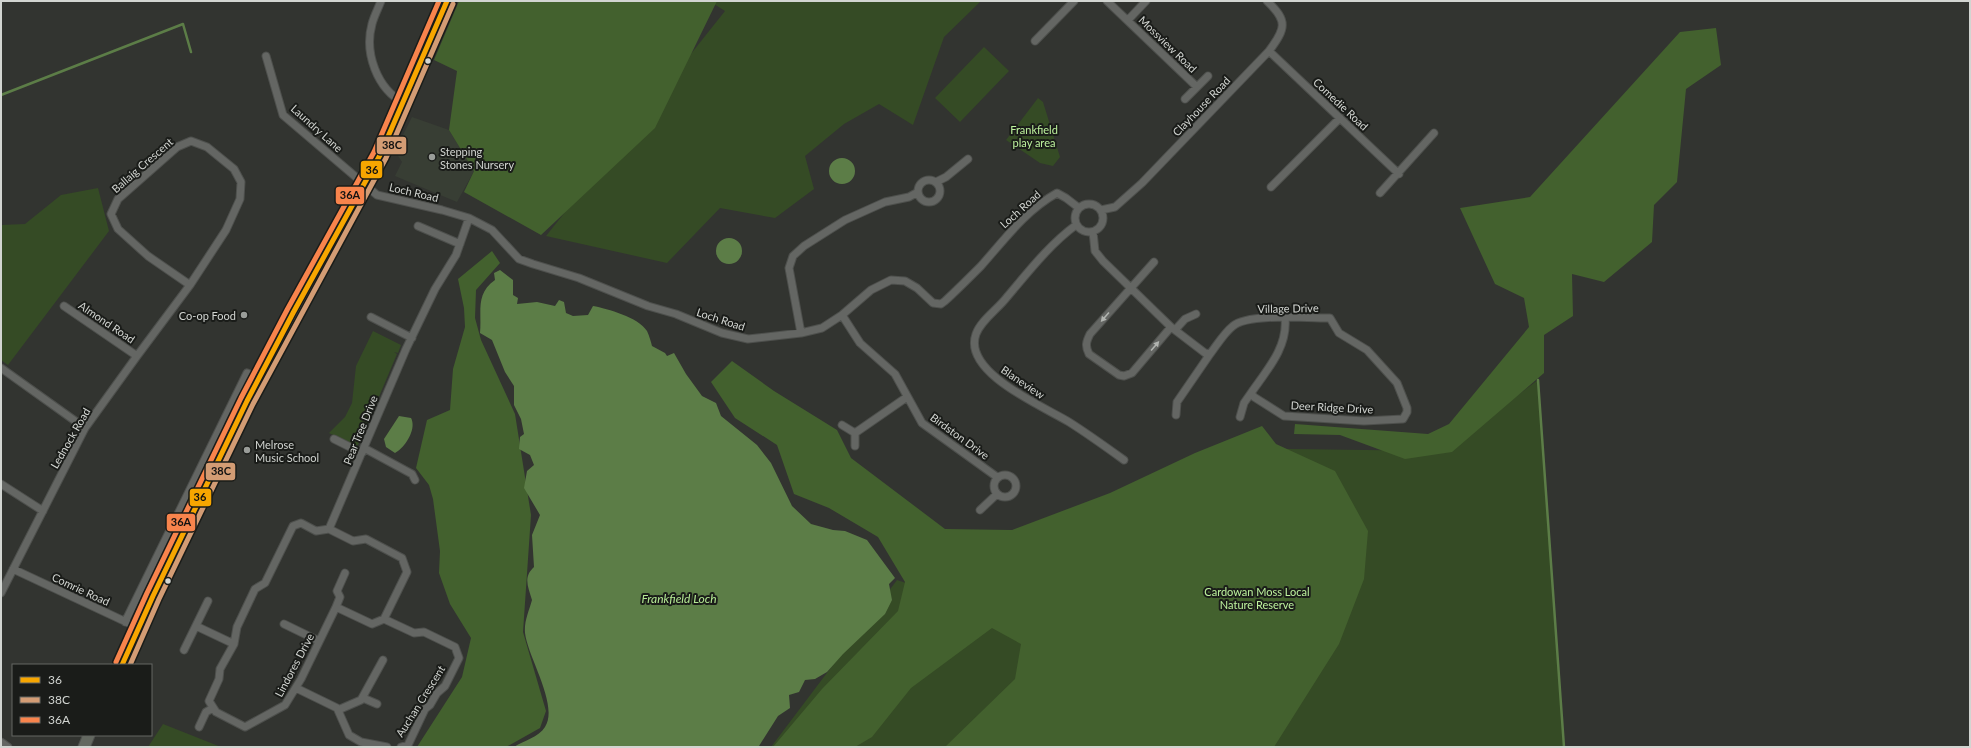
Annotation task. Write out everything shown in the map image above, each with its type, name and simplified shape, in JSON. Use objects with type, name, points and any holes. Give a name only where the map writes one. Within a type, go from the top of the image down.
[{"type":"main road","points":[[122,664],[153,596],[259,378],[380,155],[404,103],[447,1]]},
{"type":"main road","points":[[84,747],[89,736]]},
{"type":"street","points":[[381,1],[372,24],[369,48],[375,70],[383,86],[394,98],[404,103]]},
{"type":"street","points":[[1035,42],[1074,1]]},
{"type":"street","name":"Mossview Road","points":[[1107,1],[1197,87]]},
{"type":"street","points":[[1128,20],[1146,1]]},
{"type":"street","name":"Clayhouse Road","points":[[1101,210],[1115,207],[1142,183],[1269,51],[1281,35],[1282,22],[1278,12],[1267,1]]},
{"type":"street","name":"Comedie Road","points":[[1269,51],[1399,174]]},
{"type":"street","name":"Laundry Lane","points":[[266,56],[283,115],[364,184]]},
{"type":"street","name":"Mossview Road","points":[[1185,100],[1208,76]]},
{"type":"street","points":[[1272,187],[1340,118]]},
{"type":"street","points":[[1380,193],[1399,174],[1434,133]]},
{"type":"street","name":"Ballaig Crescent","points":[[191,141],[207,147],[212,151],[234,170],[241,182],[240,200],[226,230],[190,285],[148,256],[118,229],[111,214],[118,199],[177,147],[191,141]]},
{"type":"street","points":[[801,333],[789,268],[793,256],[804,246],[845,220],[885,202],[909,197],[918,192],[922,182],[929,180],[936,182],[946,177],[968,159]]},
{"type":"street","points":[[918,192],[924,200],[934,200],[940,192],[936,182]]},
{"type":"street","name":"Loch Road","points":[[364,184],[377,195],[442,210],[469,218],[492,230],[519,259],[579,278],[722,333],[748,339],[801,333],[822,328],[842,315],[871,290],[891,280],[905,281],[917,288],[933,303],[941,304],[946,301],[979,268],[1017,225],[1047,199],[1057,193],[1078,208]]},
{"type":"street","points":[[1089,204],[1096,206],[1101,210],[1103,218],[1102,225],[1093,232],[1083,231],[1076,225],[1075,213],[1078,208],[1089,204]]},
{"type":"street","name":"Pear Tree Drive","points":[[330,530],[412,338],[435,289],[456,255],[469,218]]},
{"type":"street","name":"Blaneview","points":[[1076,225],[1058,238],[1002,304],[985,321],[976,334],[975,348],[984,367],[997,379],[1023,398],[1069,422],[1124,460]]},
{"type":"street","points":[[418,226],[460,244]]},
{"type":"street","points":[[1093,232],[1095,251],[1098,256],[1173,329],[1205,353],[1210,354]]},
{"type":"street","points":[[1154,262],[1090,334],[1086,343],[1089,354],[1119,375],[1124,376],[1132,373],[1173,329],[1185,319],[1196,314]]},
{"type":"street","name":"Lednock Road","points":[[1,593],[85,428],[136,356],[190,285]]},
{"type":"street","name":"Almond Road","points":[[64,306],[136,356]]},
{"type":"street","name":"Birdston Drive","points":[[842,315],[860,343],[894,374],[922,423],[997,477],[1004,474],[1012,477],[1016,487],[1010,496],[1003,497],[997,494]]},
{"type":"street","points":[[371,317],[412,338]]},
{"type":"street","name":"Village Drive","points":[[1176,415],[1177,402],[1210,354],[1234,325],[1258,318],[1330,318],[1339,333],[1367,350],[1397,383],[1407,408],[1406,415]]},
{"type":"street","points":[[1240,417],[1244,403],[1280,351],[1286,328],[1286,318]]},
{"type":"street","points":[[1,368],[85,428]]},
{"type":"street","points":[[125,622],[247,373],[259,378]]},
{"type":"street","name":"Deer Ridge Drive","points":[[1251,394],[1257,400],[1284,416],[1364,421],[1398,420],[1403,419],[1406,415]]},
{"type":"street","points":[[855,433],[907,397]]},
{"type":"street","points":[[842,425],[855,433]]},
{"type":"street","points":[[855,433],[855,446]]},
{"type":"street","points":[[334,438],[412,474],[415,480]]},
{"type":"street","points":[[980,510],[997,494],[994,487],[997,477]]},
{"type":"street","points":[[1,484],[42,511]]},
{"type":"street","points":[[198,727],[206,712],[213,708],[209,701],[219,679],[220,669],[234,644],[237,627],[255,589],[265,583],[293,526],[301,523],[316,531],[330,530],[353,541],[366,539],[402,558],[407,572],[384,619],[372,624],[336,607]]},
{"type":"street","name":"Comrie Road","points":[[13,569],[139,628]]},
{"type":"street","name":"Lindores Drive","points":[[213,708],[216,712],[245,727],[285,705],[296,688],[336,607],[340,597],[338,590],[345,573]]},
{"type":"street","points":[[184,650],[208,601]]},
{"type":"street","name":"Auchan Crescent","points":[[384,619],[414,633],[424,632],[455,647],[458,658],[445,686],[437,693],[426,709],[408,745],[402,747]]},
{"type":"street","points":[[284,624],[319,641]]},
{"type":"street","points":[[196,626],[234,644]]},
{"type":"street","points":[[296,688],[337,708],[338,710],[363,698],[383,660]]},
{"type":"street","points":[[363,698],[377,704]]},
{"type":"street","name":"Auchan Crescent","points":[[338,710],[349,735],[361,742],[387,747]]},
{"type":"street","points":[[1,742],[8,747]]},
{"type":"shaded area","name":"Stepping Stones Nursery","points":[[412,117],[449,130],[474,171],[457,202],[395,176],[402,162],[395,151]]},
{"type":"green space","points":[[459,1],[717,1],[655,128],[541,235],[464,192],[474,171],[449,130],[457,71],[434,60]]},
{"type":"green space","points":[[717,1],[981,1],[944,37],[913,125],[879,104],[844,124],[805,156],[814,189],[775,218],[720,208],[667,263],[546,236],[725,11],[714,4]]},
{"type":"green space","points":[[1716,28],[1721,65],[1686,89],[1677,182],[1654,205],[1652,242],[1604,282],[1572,274],[1573,316],[1544,335],[1544,373],[1452,452],[1405,459],[1340,435],[1294,434],[1295,424],[1428,434],[1449,424],[1529,327],[1524,298],[1495,284],[1460,208],[1530,197],[1680,32]]},
{"type":"green space","points":[[984,47],[1009,71],[960,122],[935,98]]},
{"type":"green space","name":"Frankfield play area","points":[[1038,98],[1043,102],[1060,157],[1053,166],[1040,163],[1006,140]]},
{"type":"green space","points":[[98,188],[109,231],[8,365],[1,360],[1,225],[25,224],[61,195]]},
{"type":"green space","points":[[492,251],[500,263],[476,290],[475,318],[481,340],[515,414],[531,515],[523,632],[546,711],[540,728],[506,747],[417,747],[462,677],[471,638],[450,604],[439,573],[440,551],[433,499],[429,485],[416,468],[427,420],[450,410],[453,369],[465,327],[464,308],[458,279]]},
{"type":"green space","points":[[373,331],[401,345],[398,353],[394,352],[397,354],[367,425],[363,424],[366,426],[357,447],[329,433],[345,417],[352,403],[356,366]]},
{"type":"green space","points":[[732,361],[774,391],[837,430],[851,458],[945,529],[1012,530],[1110,493],[1195,453],[1262,426],[1276,444],[1335,471],[1368,531],[1364,579],[1339,644],[1274,747],[945,747],[1015,679],[1021,644],[992,628],[911,688],[872,737],[855,747],[773,747],[822,689],[898,611],[905,582],[878,537],[829,508],[794,494],[777,445],[735,418],[711,382]]},
{"type":"green space","name":"Cardowan Moss Local Nature Reserve","points":[[1538,380],[1564,747],[771,747],[897,580],[967,603],[1223,448],[1442,451]]},
{"type":"green space","points":[[163,724],[221,747],[148,747]]},
{"type":"water","points":[[842,158],[851,162],[855,171],[851,180],[842,184],[833,180],[829,171],[833,162]]},
{"type":"water","points":[[729,238],[738,242],[742,251],[738,260],[729,264],[720,260],[716,251],[720,242]]},
{"type":"water","name":"Frankfield Loch","points":[[500,270],[513,280],[513,295],[518,298],[517,304],[537,302],[555,306],[559,300],[564,302],[566,313],[573,316],[588,315],[593,306],[622,314],[643,326],[647,331],[652,346],[665,353],[667,356],[674,353],[686,374],[702,396],[716,403],[721,416],[757,445],[771,463],[792,506],[811,524],[833,530],[845,531],[867,540],[895,578],[889,584],[892,600],[885,614],[843,654],[827,672],[815,679],[805,680],[799,692],[789,695],[790,708],[778,716],[759,746],[514,747],[539,734],[545,727],[548,718],[548,707],[546,694],[531,655],[525,633],[526,620],[532,600],[527,578],[534,567],[532,535],[540,515],[524,488],[527,471],[534,465],[530,455],[519,449],[520,437],[524,434],[521,419],[514,405],[514,386],[505,372],[492,340],[480,333],[480,311],[482,297],[484,291],[495,280],[494,273]]},
{"type":"water","points":[[399,416],[411,418],[412,427],[406,443],[399,451],[395,453],[386,447],[384,439]]},
{"type":"waterway","points":[[1,95],[183,24],[191,52]]},
{"type":"waterway","points":[[1538,380],[1564,747]]},
{"type":"transit line","name":"36A","points":[[116,662],[147,593],[241,398],[287,310],[374,152],[439,1]]},
{"type":"transit line","name":"36","points":[[122,664],[153,596],[247,401],[293,313],[380,155],[447,1]]},
{"type":"transit line","name":"38C","points":[[130,664],[159,599],[253,404],[386,158],[453,4]]},
{"type":"place","name":"Stepping Stones Nursery","points":[[432,157]]},
{"type":"place","name":"Co-op Food","points":[[244,315]]},
{"type":"place","name":"Melrose Music School","points":[[247,450]]}]
